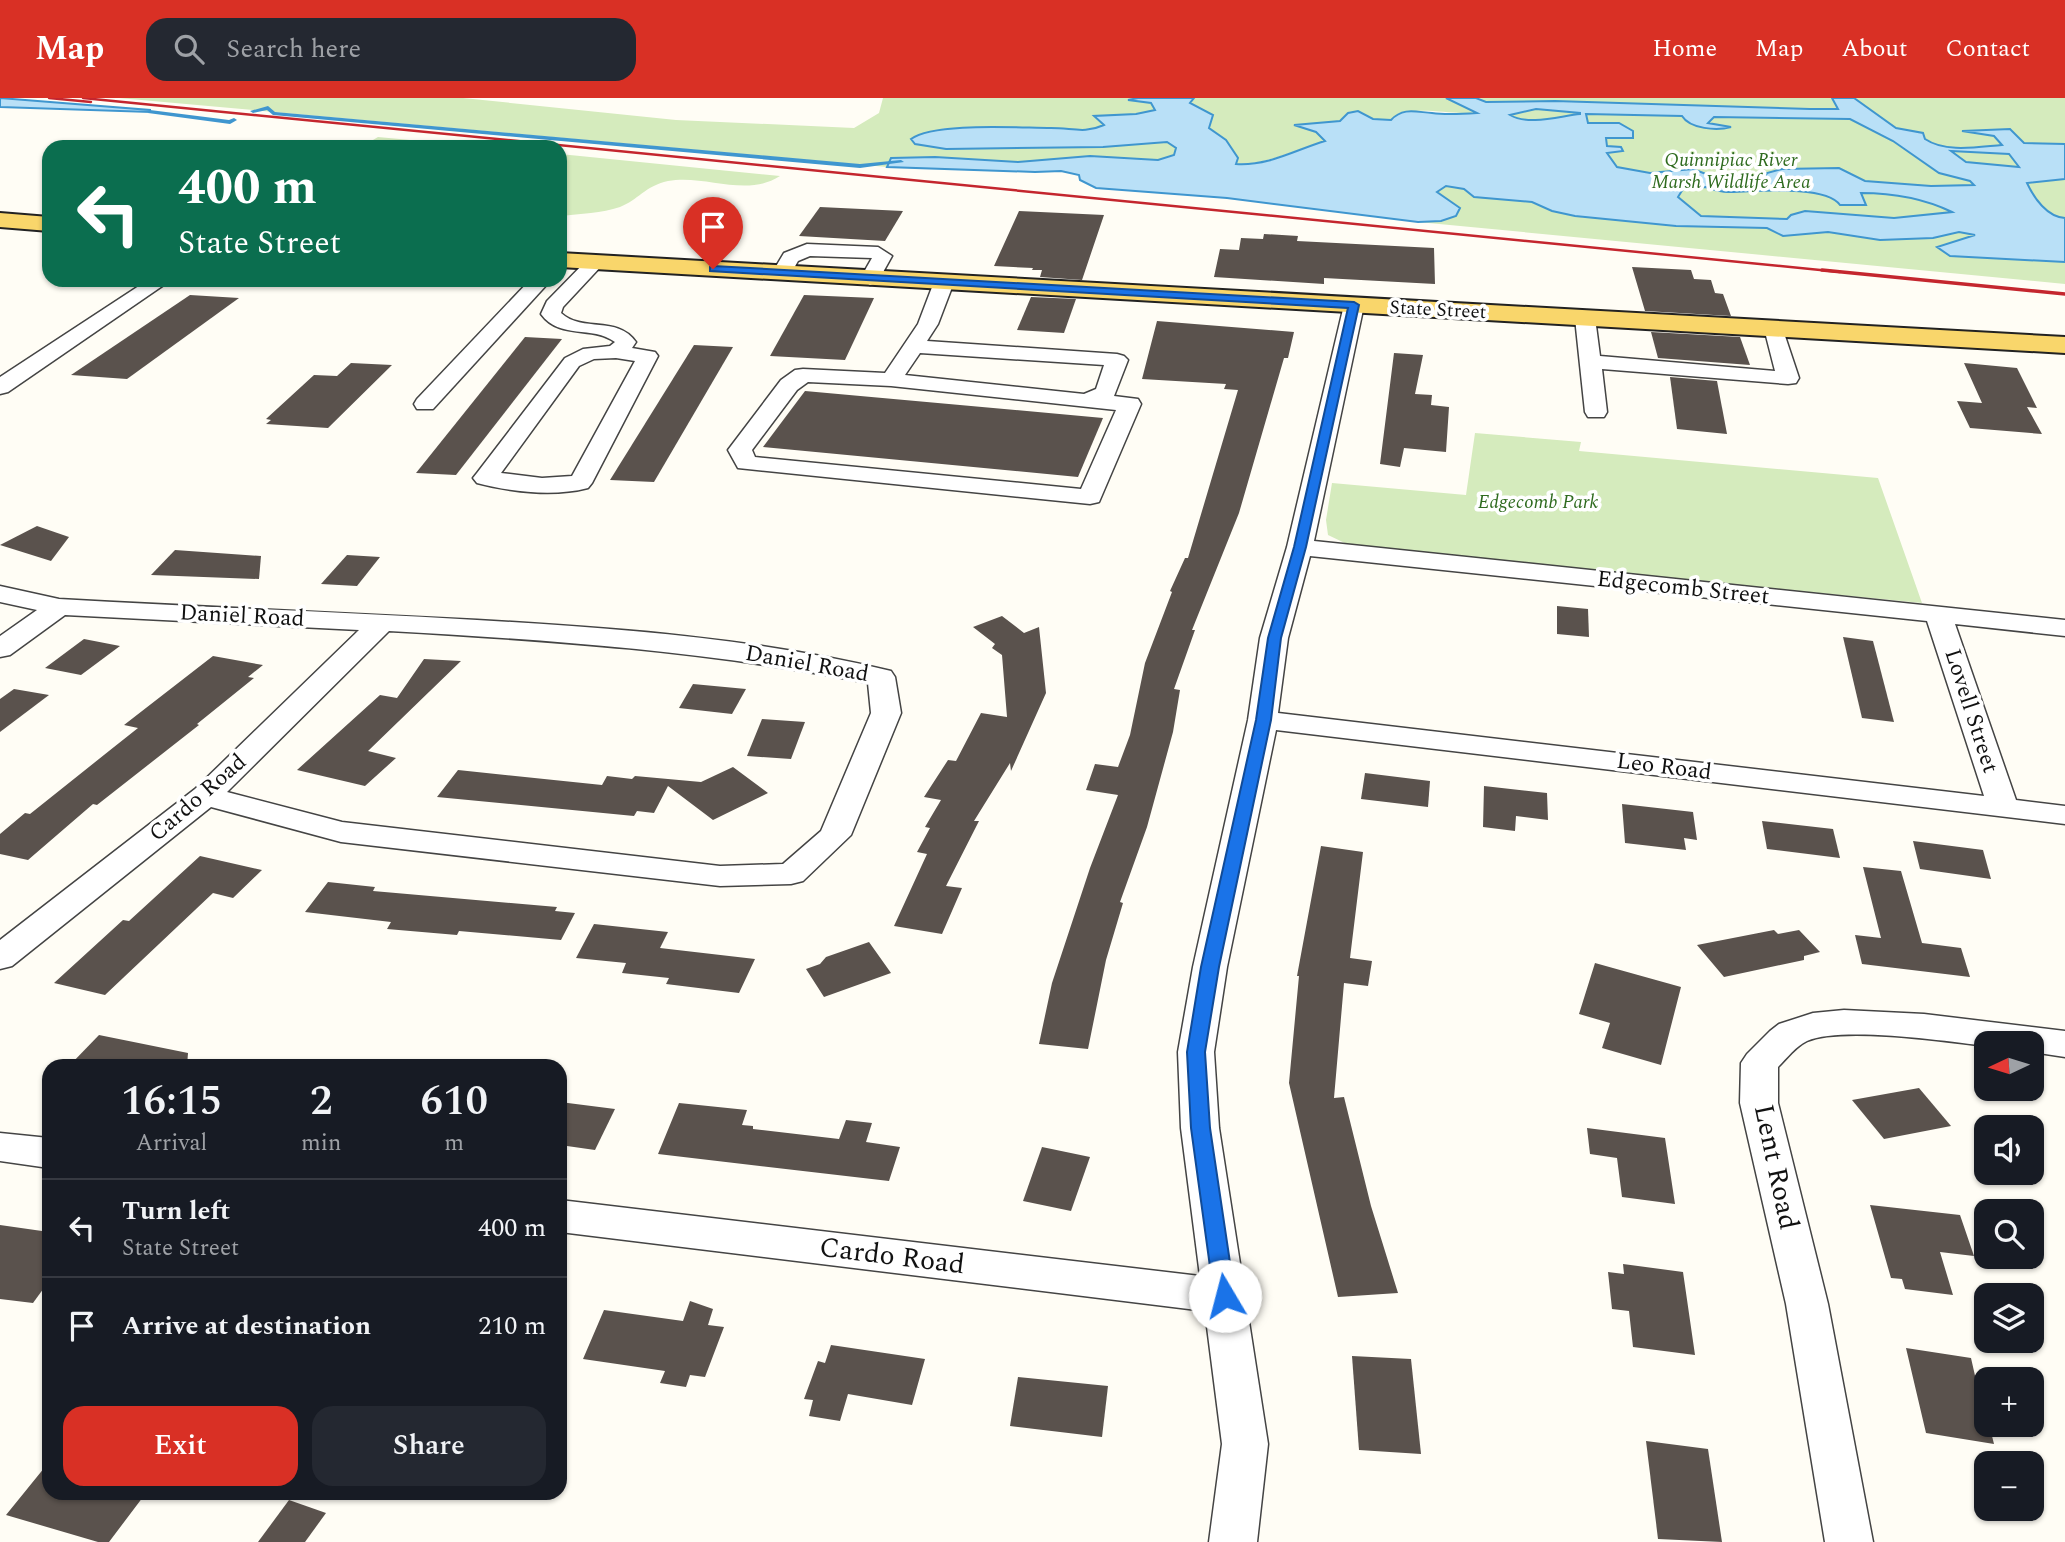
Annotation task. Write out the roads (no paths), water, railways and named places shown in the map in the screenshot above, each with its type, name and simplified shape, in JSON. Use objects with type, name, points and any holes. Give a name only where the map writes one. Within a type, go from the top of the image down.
[{"type":"main road","points":[[0,220],[42,223]]},
{"type":"main road","name":"State Street","points":[[567,260],[2065,345]]},
{"type":"street","points":[[596,262],[554,305],[551,314],[561,324],[612,331],[623,336],[626,342],[616,352],[590,353],[572,362],[485,478],[542,485],[580,483],[648,356],[616,352]]},
{"type":"street","points":[[891,380],[928,324],[944,282]]},
{"type":"street","points":[[0,387],[150,287]]},
{"type":"street","points":[[425,404],[534,287]]},
{"type":"street","points":[[1233,1542],[1245,1444],[1200,1128],[1196,1052],[1210,967],[1263,720],[1275,638],[1300,547],[1354,305]]},
{"type":"street","points":[[1585,318],[1596,412]]},
{"type":"street","points":[[1590,362],[1788,378],[1774,328]]},
{"type":"street","points":[[914,346],[1117,360],[1105,393],[1087,401]]},
{"type":"street","points":[[803,375],[891,380],[1130,404],[1090,497],[746,463],[740,450],[789,385],[803,375]]},
{"type":"street","name":"Edgecomb Street","points":[[1300,547],[2065,628]]},
{"type":"street","name":"Daniel Road","points":[[0,594],[59,607],[540,630],[655,640],[807,661],[881,677],[886,713],[835,835],[791,874],[720,876],[341,832],[206,796]]},
{"type":"street","points":[[0,649],[59,607]]},
{"type":"street","name":"Lovell Street","points":[[1940,616],[2003,806]]},
{"type":"street","name":"Cardo Road","points":[[0,958],[206,796],[382,624]]},
{"type":"street","name":"Leo Road","points":[[1263,720],[2065,815]]},
{"type":"street","name":"Lent Road","points":[[1849,1542],[1807,1304],[1759,1103],[1760,1063],[1793,1032],[1835,1023],[1884,1023],[2065,1044]]},
{"type":"street","points":[[0,1147],[42,1152]]},
{"type":"street","name":"Cardo Road","points":[[567,1217],[1225,1296]]},
{"type":"water","points":[[0,98],[150,110],[150,112],[0,107]]},
{"type":"water","points":[[1194,98],[1190,103],[1213,115],[1209,128],[1226,140],[1238,158],[1236,164],[1248,164],[1271,160],[1325,141],[1316,132],[1294,125],[1340,121],[1348,113],[1358,111],[1373,119],[1391,120],[1400,113],[1410,111],[1477,113],[1446,98],[1476,98],[1486,102],[1555,101],[1838,109],[1832,98],[1854,98],[1896,128],[1923,133],[1925,139],[1942,146],[1962,148],[2002,145],[1994,136],[1962,131],[2010,129],[2024,143],[2065,144],[2065,179],[2027,183],[2047,210],[2065,218],[2065,262],[1950,256],[1937,247],[1975,235],[1959,232],[1933,238],[1880,240],[1828,232],[1783,236],[1767,228],[1676,226],[1575,216],[1552,211],[1532,202],[1474,197],[1464,189],[1446,186],[1437,192],[1460,208],[1456,216],[1441,221],[1418,222],[1227,198],[1096,188],[1080,180],[1079,175],[1061,171],[887,167],[891,158],[935,157],[1018,162],[1090,156],[1158,160],[1174,155],[1176,148],[1167,142],[1103,147],[946,149],[915,144],[911,139],[938,130],[957,128],[1090,129],[1104,125],[1094,116],[1136,114],[1155,110],[1151,103],[1128,100]],"holes":[[[1536,109],[1580,113],[1535,120],[1510,115]],[[1586,114],[1682,116],[1691,124],[1711,129],[1731,127],[1708,123],[1714,117],[1850,119],[1893,141],[1939,173],[1970,181],[1974,185],[1931,186],[1865,181],[1839,168],[1782,169],[1767,173],[1763,181],[1719,179],[1693,169],[1650,173],[1617,167],[1607,153],[1623,151],[1621,147],[1607,146],[1606,138],[1633,138],[1633,131],[1619,123],[1588,123]],[[1951,151],[2009,154],[2019,167],[1966,162]],[[1705,187],[1727,192],[1804,192],[1832,198],[1840,205],[1866,205],[1861,193],[1884,194],[1920,200],[1952,212],[1894,218],[1805,211],[1787,219],[1701,216],[1678,197],[1683,189]]]},
{"type":"waterway","points":[[253,111],[268,108],[273,113],[860,166],[901,162]]},
{"type":"waterway","points":[[150,112],[230,122],[234,120]]},
{"type":"railway","points":[[49,98],[91,102]]},
{"type":"railway","points":[[83,98],[507,140]]},
{"type":"railway","points":[[567,146],[1840,272]]},
{"type":"railway","points":[[1822,270],[2065,294]]},
{"type":"park label","name":"Quinnipiac River Marsh Wildlife Area","points":[[1731,171]]},
{"type":"park label","name":"Edgecomb Park","points":[[1538,502]]}]
